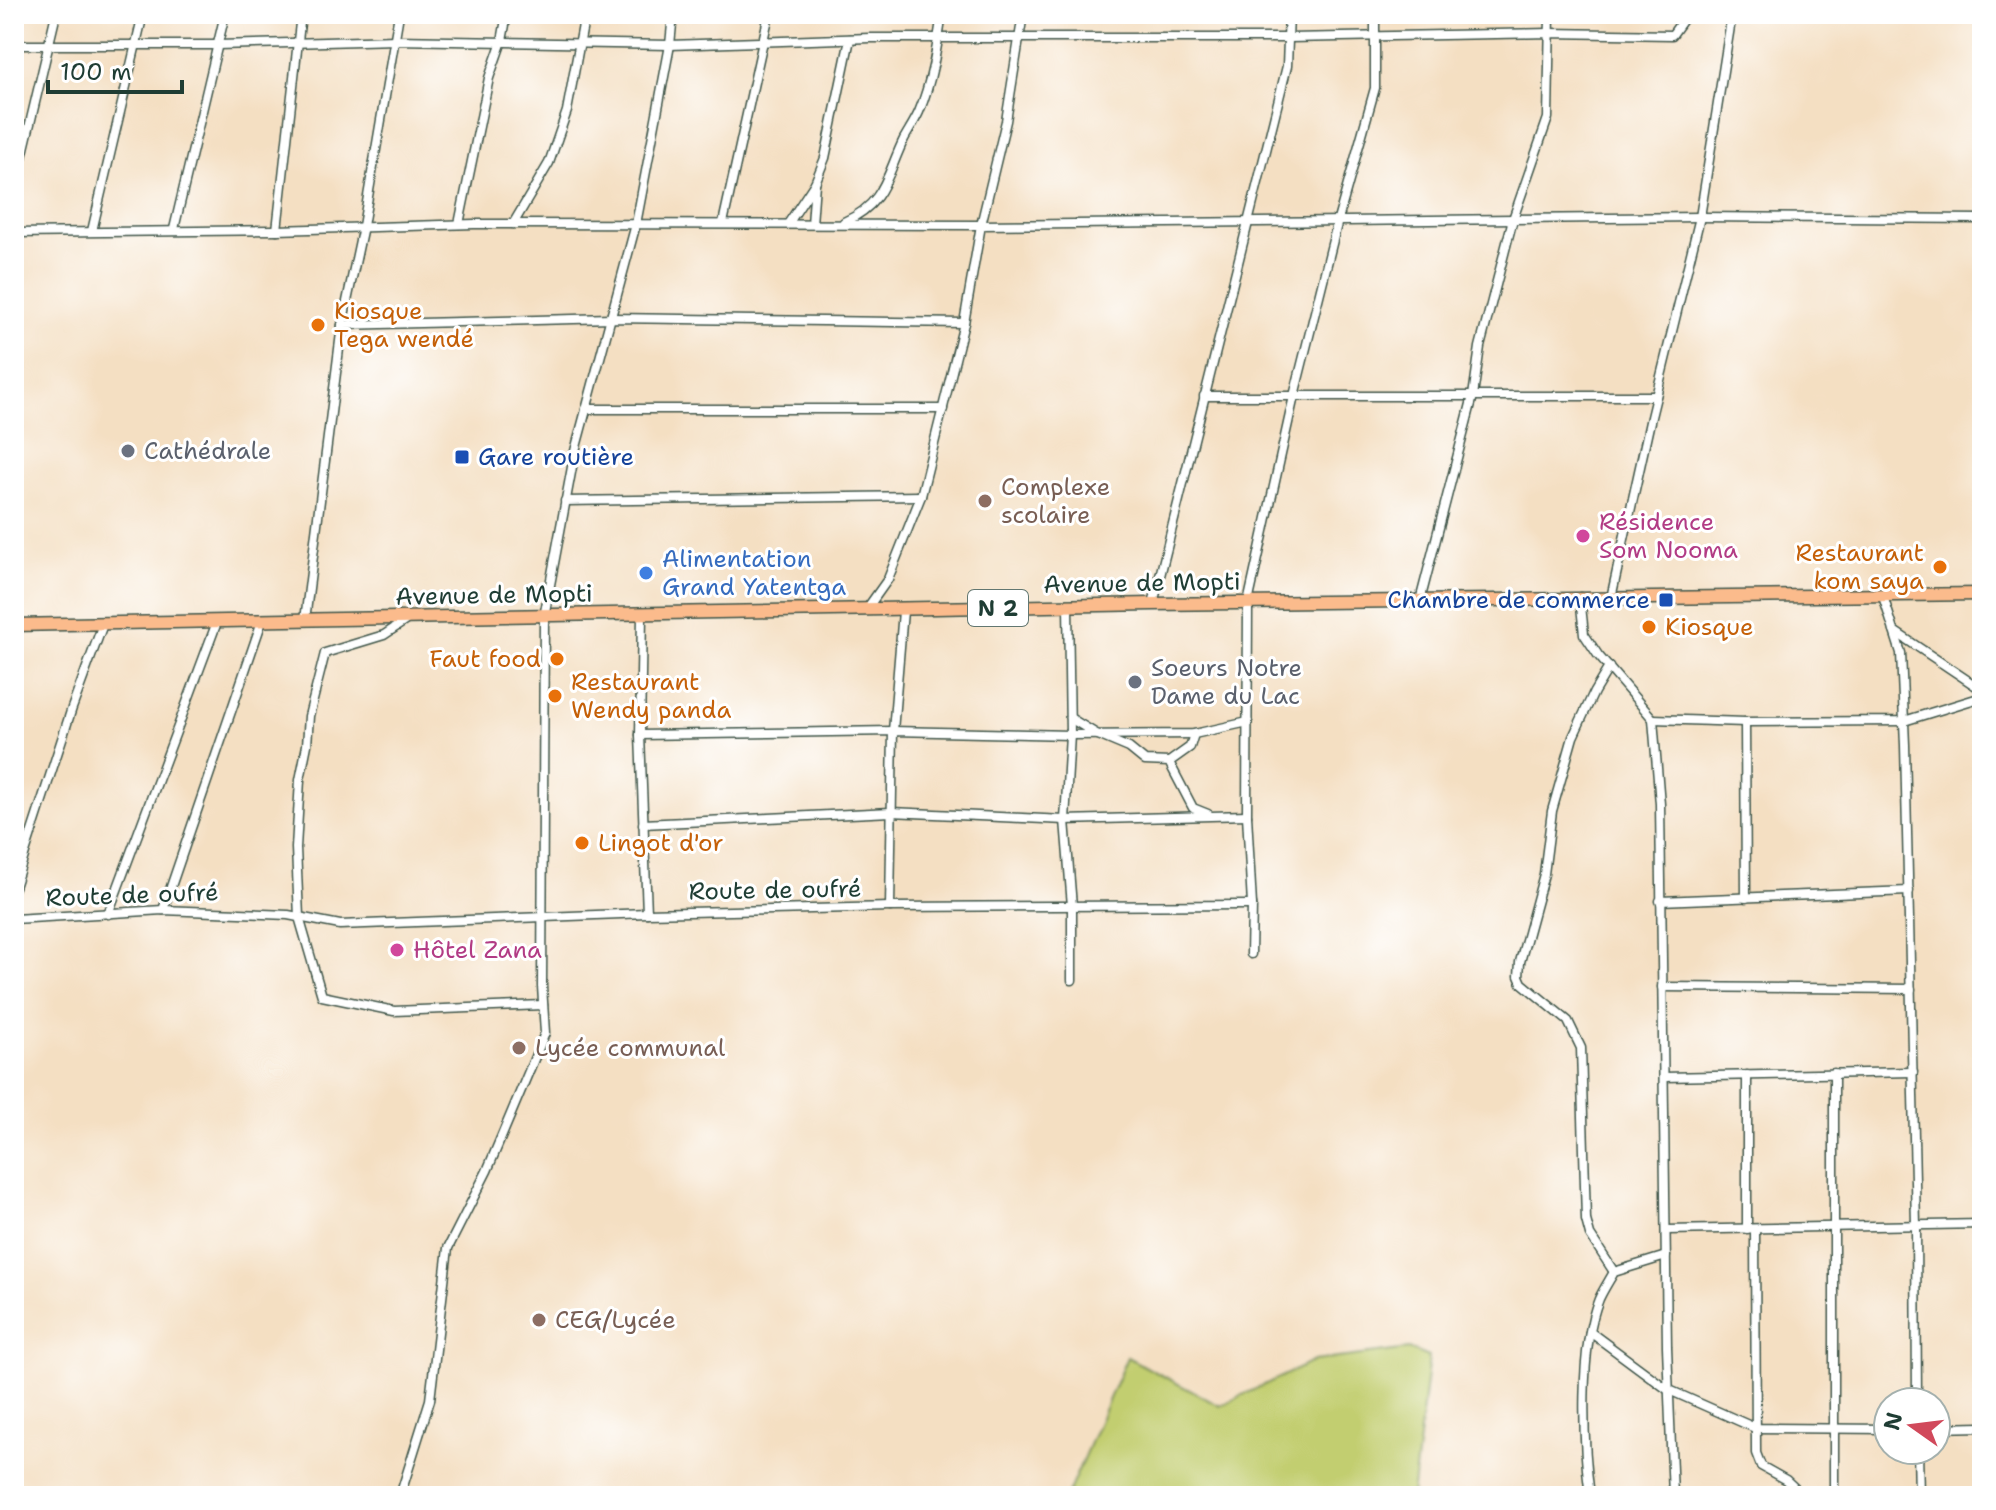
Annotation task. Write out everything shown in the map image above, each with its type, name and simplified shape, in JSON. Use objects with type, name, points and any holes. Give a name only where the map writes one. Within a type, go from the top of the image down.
[{"type":"main road","name":"Avenue de Mopti","points":[[14,625],[1580,597],[1982,594]]},
{"type":"street","points":[[14,191],[56,14]]},
{"type":"street","points":[[92,231],[143,14]]},
{"type":"street","points":[[174,229],[225,14]]},
{"type":"street","points":[[277,230],[301,14]]},
{"type":"street","points":[[305,620],[342,325],[363,226],[399,14]]},
{"type":"street","points":[[459,224],[489,78],[502,41],[507,14]]},
{"type":"street","points":[[513,224],[549,163],[567,111],[585,14]]},
{"type":"street","points":[[400,1496],[430,1400],[448,1248],[487,1171],[545,1033],[542,918],[544,617],[586,409],[636,224],[670,45],[673,14]]},
{"type":"street","points":[[723,223],[769,14]]},
{"type":"street","points":[[839,224],[862,214],[885,188],[919,112],[939,39],[942,14]]},
{"type":"street","points":[[866,610],[888,579],[921,496],[964,323],[981,225],[1006,121],[1023,14]]},
{"type":"street","points":[[1153,604],[1287,66],[1289,14]]},
{"type":"street","points":[[1251,954],[1252,905],[1247,815],[1248,603],[1294,396],[1375,88],[1375,14]]},
{"type":"street","points":[[1420,601],[1473,396],[1480,347],[1513,219],[1548,118],[1550,14]]},
{"type":"street","points":[[14,45],[298,44],[396,40],[670,45],[850,39],[1289,38],[1550,33],[1672,35],[1687,14]]},
{"type":"street","points":[[1611,598],[1700,217],[1732,14]]},
{"type":"street","points":[[788,224],[815,183],[825,158],[850,39]]},
{"type":"street","points":[[812,224],[815,183]]},
{"type":"street","points":[[14,233],[459,224],[981,225],[1700,217],[1982,219]]},
{"type":"street","points":[[342,325],[611,318],[964,323]]},
{"type":"street","points":[[1204,396],[1656,396]]},
{"type":"street","points":[[586,409],[943,409]]},
{"type":"street","points":[[565,501],[921,496]]},
{"type":"street","points":[[1883,596],[1901,653],[1904,721],[1917,1386]]},
{"type":"street","points":[[1580,597],[1584,634],[1653,719],[1660,804],[1667,1389],[1673,1496]]},
{"type":"street","points":[[1068,606],[1070,735],[1065,820],[1072,906],[1072,980]]},
{"type":"street","points":[[890,907],[893,731],[903,611]]},
{"type":"street","points":[[642,615],[640,735],[647,913]]},
{"type":"street","points":[[408,619],[384,635],[325,653],[309,716],[300,780],[296,848],[299,917],[322,996],[394,1011],[543,1005]]},
{"type":"street","points":[[163,910],[262,621]]},
{"type":"street","points":[[108,914],[217,622]]},
{"type":"street","points":[[14,887],[72,708],[103,624]]},
{"type":"street","points":[[1894,631],[1982,690]]},
{"type":"street","points":[[1609,667],[1573,737],[1552,811],[1544,874],[1519,976],[1522,983],[1568,1021],[1581,1048],[1586,1220],[1590,1235],[1614,1272]]},
{"type":"street","points":[[1653,719],[1904,721],[1982,697]]},
{"type":"street","points":[[1070,718],[1098,735],[1129,748],[1145,761],[1169,762],[1190,747],[1194,734]]},
{"type":"street","points":[[640,735],[893,731],[1194,734],[1248,722]]},
{"type":"street","points":[[1745,722],[1746,898]]},
{"type":"street","points":[[1169,762],[1193,808],[1213,816]]},
{"type":"street","points":[[643,824],[891,812],[1065,820],[1247,815]]},
{"type":"street","points":[[1660,901],[1909,891]]},
{"type":"street","name":"Route de oufré","points":[[14,919],[163,910],[299,917],[340,925],[890,907],[1252,905]]},
{"type":"street","points":[[1662,987],[1911,989]]},
{"type":"street","points":[[1664,1077],[1913,1072]]},
{"type":"street","points":[[1834,1073],[1834,1496]]},
{"type":"street","points":[[1747,1075],[1756,1453],[1761,1466],[1786,1480],[1803,1496]]},
{"type":"street","points":[[1667,1230],[1982,1224]]},
{"type":"street","points":[[1590,1496],[1584,1411],[1590,1332],[1599,1300],[1614,1272],[1666,1256]]},
{"type":"street","points":[[1590,1332],[1667,1389],[1755,1428],[1872,1429]]},
{"type":"street","points":[[1952,1428],[1982,1427]]},
{"type":"street","points":[[1918,1466],[1919,1496]]},
{"type":"green space","points":[[1409,1349],[1429,1357],[1412,1496],[1067,1496],[1127,1357],[1220,1406],[1314,1361]]},
{"type":"place","name":"Kiosque Tega wendé","points":[[318,325]]},
{"type":"place","name":"Cathédrale","points":[[128,451]]},
{"type":"place","name":"Gare routière","points":[[462,457]]},
{"type":"place","name":"Complexe scolaire","points":[[985,501]]},
{"type":"place","name":"Résidence Som Nooma","points":[[1583,536]]},
{"type":"place","name":"Restaurant kom saya","points":[[1940,567]]},
{"type":"place","name":"Alimentation Grand Yatentga","points":[[646,573]]},
{"type":"place","name":"Chambre de commerce","points":[[1666,600]]},
{"type":"place","name":"Kiosque","points":[[1649,627]]},
{"type":"place","name":"Faut food","points":[[557,659]]},
{"type":"place","name":"Soeurs Notre Dame du Lac","points":[[1135,682]]},
{"type":"place","name":"Restaurant Wendy panda","points":[[555,696]]},
{"type":"place","name":"Lingot d'or","points":[[582,843]]},
{"type":"place","name":"Hôtel Zana","points":[[397,950]]},
{"type":"place","name":"Lycée communal","points":[[519,1048]]},
{"type":"place","name":"CEG/Lycée","points":[[539,1320]]}]
